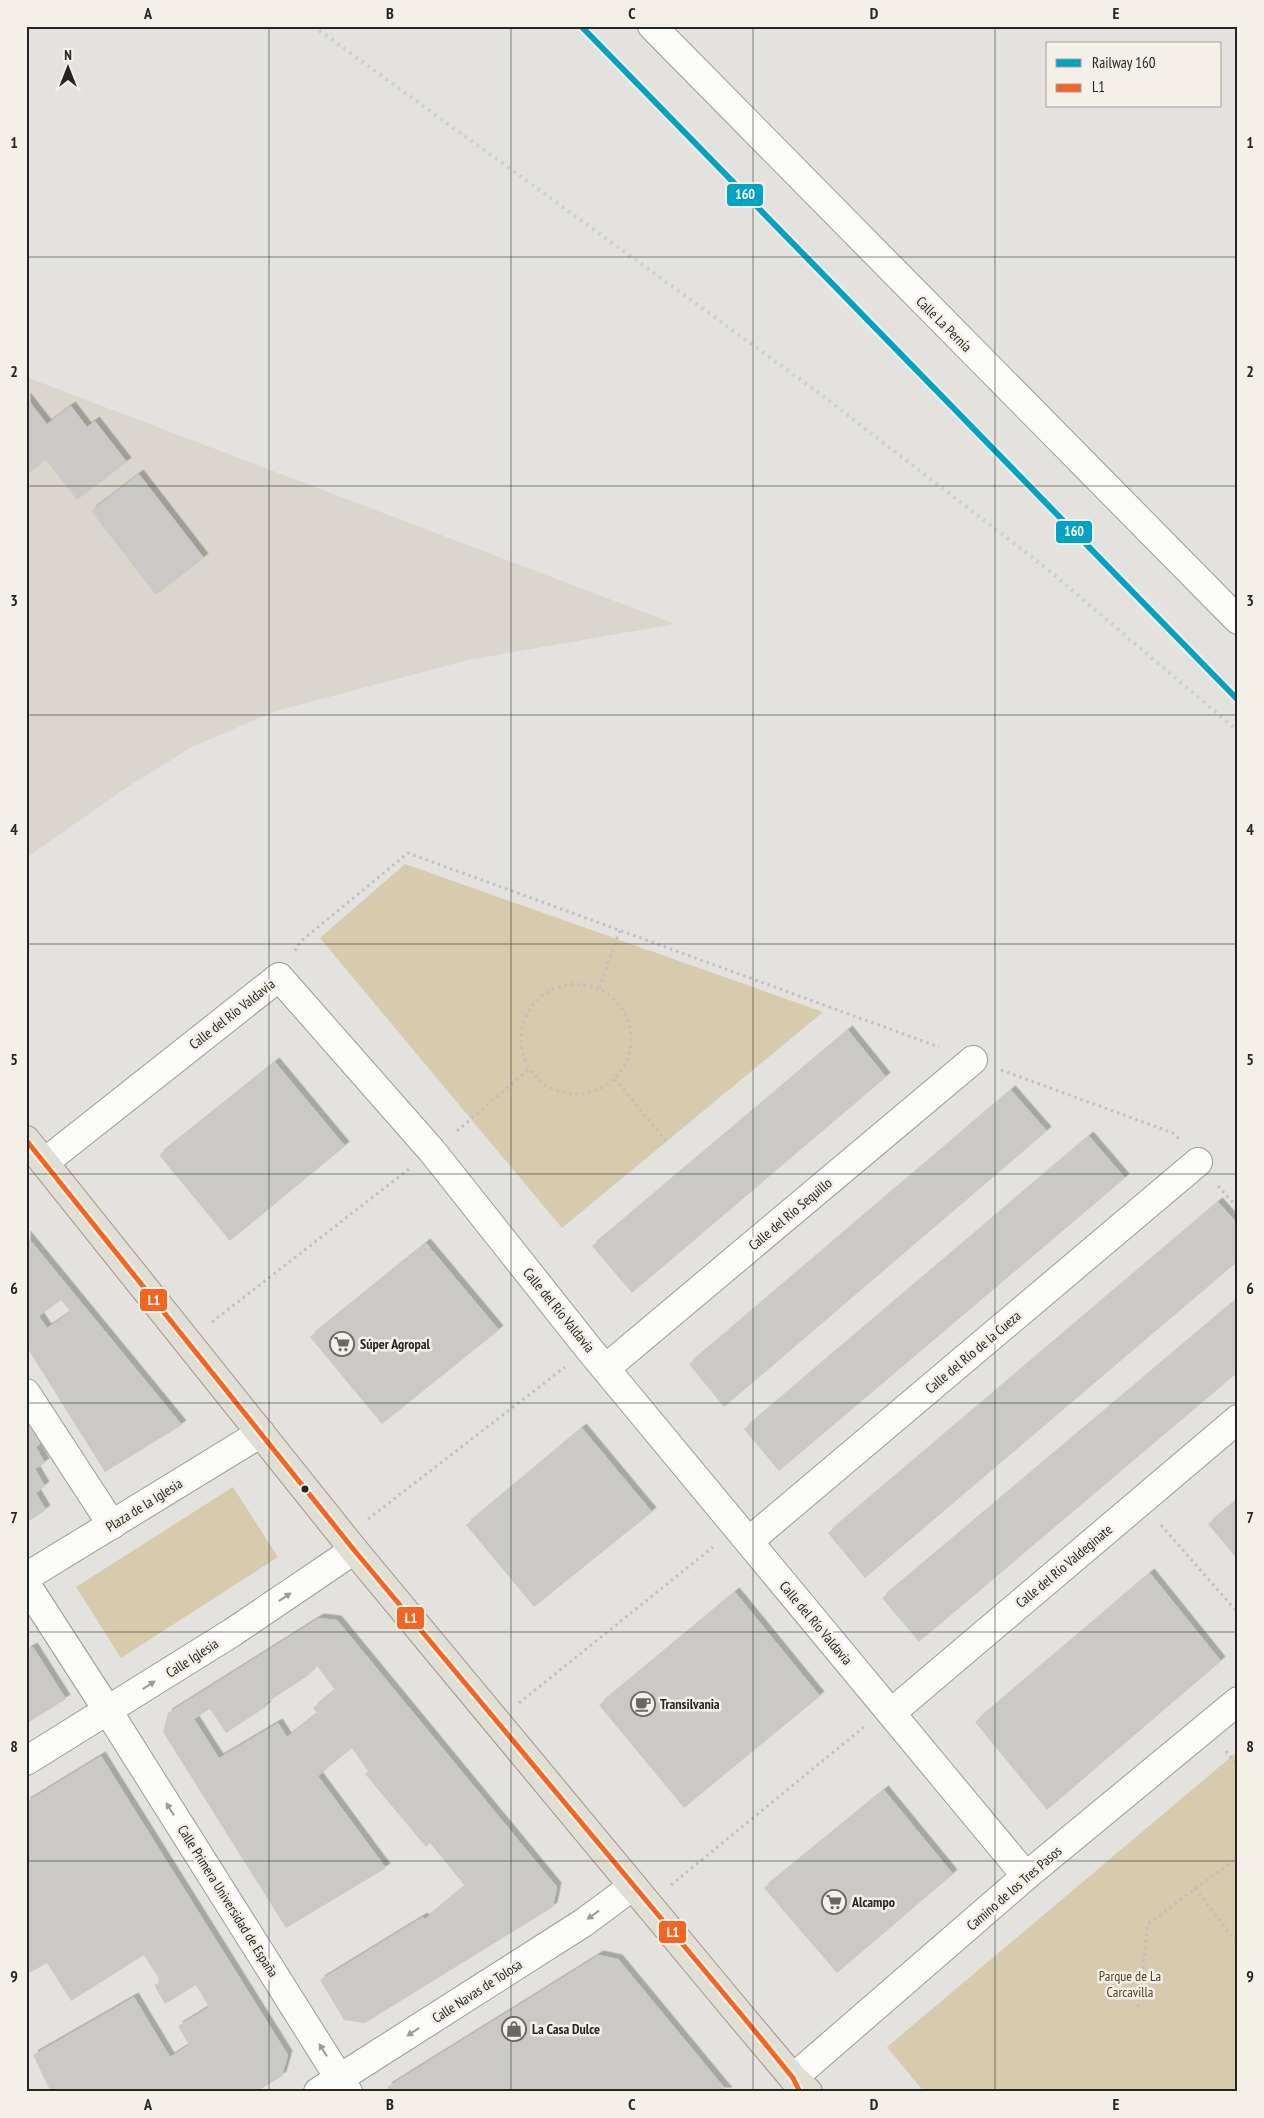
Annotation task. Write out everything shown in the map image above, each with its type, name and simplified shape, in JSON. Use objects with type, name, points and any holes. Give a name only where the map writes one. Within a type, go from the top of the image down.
[{"type":"main road","points":[[26,1140],[349,1544],[498,1720],[640,1895],[800,2087]]},
{"type":"street","name":"Calle La Pernía","points":[[652,26],[1238,620]]},
{"type":"street","name":"Calle del Río Valdavia","points":[[45,1162],[279,977],[432,1151],[598,1358],[1026,1876]]},
{"type":"street","name":"Calle del Río Sequillo","points":[[598,1358],[973,1060]]},
{"type":"street","name":"Calle del Río de la Cueza","points":[[743,1534],[1198,1162]]},
{"type":"street","points":[[26,1393],[112,1525]]},
{"type":"street","name":"Calle del Río Valdeginate","points":[[889,1710],[1238,1419]]},
{"type":"street","name":"Plaza de la Iglesia","points":[[26,1577],[261,1433]]},
{"type":"street","name":"Calle Iglesia","points":[[26,1761],[233,1632],[349,1544]]},
{"type":"street","name":"Calle Primera Universidad de España","points":[[26,1584],[108,1711],[335,2087]]},
{"type":"street","name":"Camino de los Tres Pasos","points":[[800,2087],[1026,1876],[1238,1701]]},
{"type":"street","name":"Calle Navas de Tolosa","points":[[335,2087],[583,1923],[640,1895]]},
{"type":"path","points":[[279,977],[300,942],[408,853],[1173,1133],[1238,1208]]},
{"type":"path","points":[[599,988],[620,930]]},
{"type":"path","points":[[582,984],[599,988],[614,998],[625,1013],[631,1029],[631,1047],[626,1064],[615,1078],[602,1088],[586,1094],[570,1094],[554,1090],[540,1081],[529,1069],[522,1053],[520,1035],[524,1018],[534,1002],[548,991],[564,985],[582,984]]},
{"type":"path","points":[[188,1341],[472,1120],[529,1069]]},
{"type":"path","points":[[615,1078],[667,1142]]},
{"type":"path","points":[[349,1544],[598,1358]]},
{"type":"path","points":[[1140,1502],[1238,1613]]},
{"type":"path","points":[[498,1720],[743,1534]]},
{"type":"path","points":[[640,1895],[889,1710]]},
{"type":"path","points":[[1138,2007],[1148,1924],[1238,1857]]},
{"type":"path","points":[[1195,1888],[1238,1944]]},
{"type":"shaded area","points":[[26,377],[675,624],[468,660],[276,711],[190,748],[123,790],[26,858]]},
{"type":"green space","points":[[405,864],[823,1012],[562,1228],[320,938]]},
{"type":"green space","points":[[233,1487],[278,1557],[121,1658],[76,1587]]},
{"type":"green space","name":"Parque de La Carcavilla","points":[[1238,1751],[1238,2092],[924,2092],[887,2047]]},
{"type":"building","points":[[26,397],[47,424],[71,406],[87,427],[95,421],[127,462],[77,500],[46,460],[26,475]]},
{"type":"building","points":[[139,474],[204,558],[156,595],[91,511]]},
{"type":"building","points":[[848,1030],[886,1077],[632,1293],[592,1246]]},
{"type":"building","points":[[275,1062],[345,1146],[230,1241],[159,1155]]},
{"type":"building","points":[[1011,1090],[1047,1131],[724,1407],[689,1364]]},
{"type":"building","points":[[1089,1136],[1125,1178],[779,1471],[744,1429]]},
{"type":"building","points":[[1218,1202],[1238,1224],[1238,1261],[865,1578],[828,1533]]},
{"type":"building","points":[[26,1235],[182,1425],[105,1472],[26,1346]],"holes":[[[61,1300],[71,1312],[47,1328],[39,1316]]]},
{"type":"building","points":[[426,1243],[499,1330],[382,1424],[310,1337]]},
{"type":"building","points":[[1238,1298],[1238,1372],[919,1642],[882,1598]]},
{"type":"building","points":[[26,1412],[45,1440],[36,1447],[45,1463],[35,1469],[45,1486],[36,1493],[46,1510],[26,1523]]},
{"type":"building","points":[[582,1428],[652,1512],[534,1607],[466,1525]]},
{"type":"building","points":[[1238,1499],[1238,1560],[1208,1524]]},
{"type":"building","points":[[1150,1573],[1221,1661],[1047,1810],[975,1722]]},
{"type":"building","points":[[735,1592],[820,1696],[684,1808],[599,1705]]},
{"type":"building","points":[[319,1618],[337,1620],[557,1887],[553,1907],[365,2023],[344,2020],[320,1980],[423,1917],[425,1919],[465,1886],[430,1843],[426,1847],[365,1774],[368,1771],[352,1748],[318,1776],[386,1868],[286,1928],[163,1732],[168,1713]],"holes":[[[317,1666],[335,1690],[313,1708],[318,1713],[287,1737],[278,1723],[219,1758],[194,1719],[210,1709],[226,1733],[267,1706],[265,1704],[306,1677]]]},
{"type":"building","points":[[33,1647],[66,1699],[26,1724],[26,1651]]},
{"type":"building","points":[[101,1756],[288,2055],[282,2076],[256,2092],[51,2092],[33,2055],[134,1997],[170,2057],[189,2045],[178,2026],[209,2007],[196,1985],[165,2004],[154,1985],[161,1982],[144,1955],[71,2001],[47,1963],[26,1975],[26,1876],[28,1875],[26,1872],[26,1802]]},
{"type":"building","points":[[884,1790],[953,1874],[837,1973],[764,1888]]},
{"type":"building","points":[[599,1955],[618,1959],[728,2092],[390,2092],[387,2087]]},
{"type":"railway","points":[[313,26],[815,390],[1046,568],[1238,731]]},
{"type":"rail line","name":"160","points":[[581,26],[1238,700]]},
{"type":"transit line","name":"L1","points":[[26,1140],[354,1550],[750,2025],[793,2078],[800,2092]]},
{"type":"place","name":"Súper Agropal","points":[[342,1344]]},
{"type":"place","name":"Transilvania","points":[[643,1704]]},
{"type":"place","name":"Alcampo","points":[[834,1902]]},
{"type":"place","name":"La Casa Dulce","points":[[514,2029]]}]
